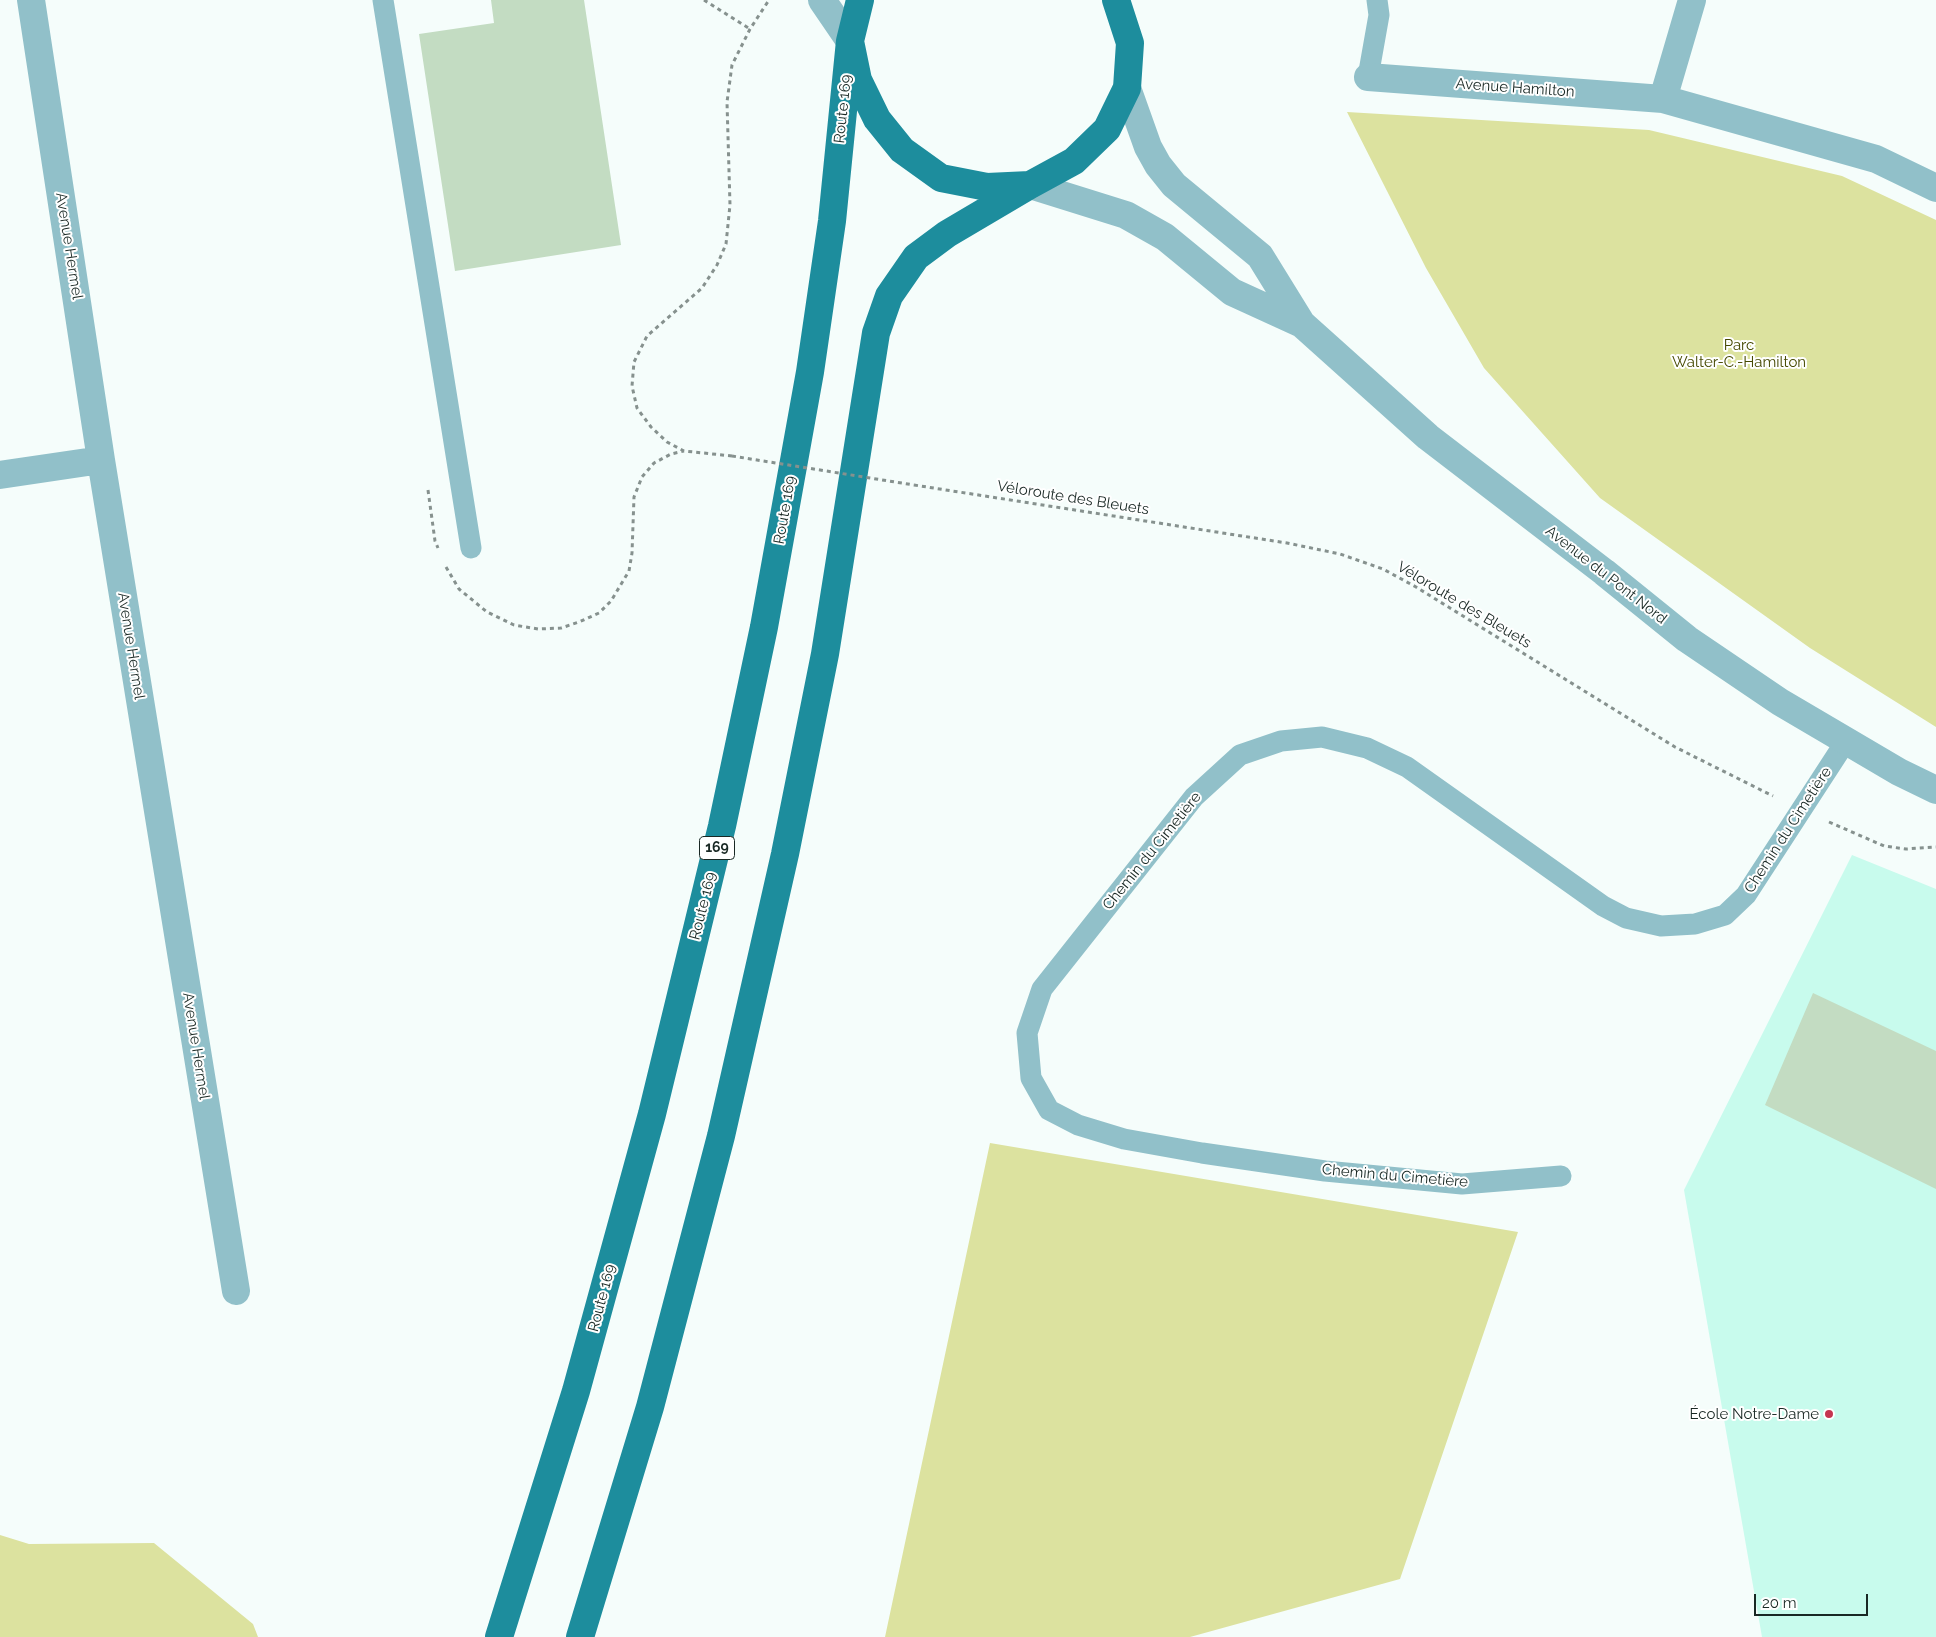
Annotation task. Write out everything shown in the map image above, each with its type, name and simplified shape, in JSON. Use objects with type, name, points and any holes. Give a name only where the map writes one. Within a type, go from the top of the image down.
[{"type":"main road","name":"Route 169","points":[[499,1637],[576,1391],[647,1134],[722,826],[764,627],[810,372],[832,221],[850,40],[860,0]]},
{"type":"main road","points":[[1116,0],[1130,43]]},
{"type":"main road","points":[[580,1637],[653,1398],[721,1136],[783,864],[825,654],[876,333],[889,296],[916,257],[947,234],[1074,161],[1107,129],[1127,88],[1130,43],[1128,0]]},
{"type":"main road","points":[[850,40],[858,80],[877,119],[902,150],[941,178],[987,187],[1030,185]]},
{"type":"street","name":"Avenue Hermel","points":[[31,0],[101,460],[236,1291]]},
{"type":"street","points":[[822,0],[850,40]]},
{"type":"street","points":[[1663,99],[1692,0]]},
{"type":"street","name":"Avenue Hamilton","points":[[1368,77],[1663,99],[1876,159],[1936,188]]},
{"type":"street","name":"Avenue du Pont Nord","points":[[1127,88],[1148,147],[1158,165],[1180,190],[1260,256],[1302,324],[1428,437],[1604,572],[1687,639],[1780,702],[1899,772],[1936,790]]},
{"type":"street","name":"Avenue du Pont Nord","points":[[1030,185],[1126,215],[1165,238],[1232,292],[1302,324]]},
{"type":"street","points":[[0,475],[101,460]]},
{"type":"lane","points":[[383,0],[471,548]]},
{"type":"lane","points":[[1368,77],[1378,15],[1377,0]]},
{"type":"lane","name":"Chemin du Cimetière","points":[[1561,1176],[1462,1184],[1325,1171],[1202,1153],[1124,1139],[1078,1125],[1049,1110],[1031,1078],[1027,1033],[1042,989],[1194,797],[1240,755],[1281,741],[1322,737],[1367,748],[1407,767],[1603,906],[1626,918],[1661,926],[1695,924],[1725,916],[1746,895],[1846,741]]},
{"type":"path","points":[[704,0],[750,29],[769,0]]},
{"type":"path","name":"Véloroute des Bleuets","points":[[750,29],[732,65],[727,102],[730,205],[726,244],[702,288],[647,336],[634,362],[632,386],[637,408],[650,428],[667,442],[684,450],[1287,543],[1340,554],[1383,569],[1416,587],[1708,766],[1884,846],[1906,849],[1936,846]]},
{"type":"shaded area","name":"École Notre-Dame","points":[[1852,855],[1936,889],[1936,1637],[1762,1637],[1684,1190]]},
{"type":"green space","name":"Parc Walter-C.-Hamilton","points":[[1347,112],[1649,130],[1842,176],[1936,220],[1936,727],[1810,648],[1600,498],[1484,368],[1426,268]]},
{"type":"green space","points":[[990,1143],[1518,1232],[1400,1579],[1190,1637],[885,1637]]},
{"type":"green space","points":[[0,1535],[29,1544],[154,1543],[253,1624],[258,1637],[0,1637]]},
{"type":"building","points":[[491,0],[584,0],[621,245],[455,271],[419,34],[494,23]]},
{"type":"building","points":[[1813,993],[1936,1051],[1936,1189],[1765,1105]]},
{"type":"place","name":"École Notre-Dame","points":[[1829,1414]]}]
